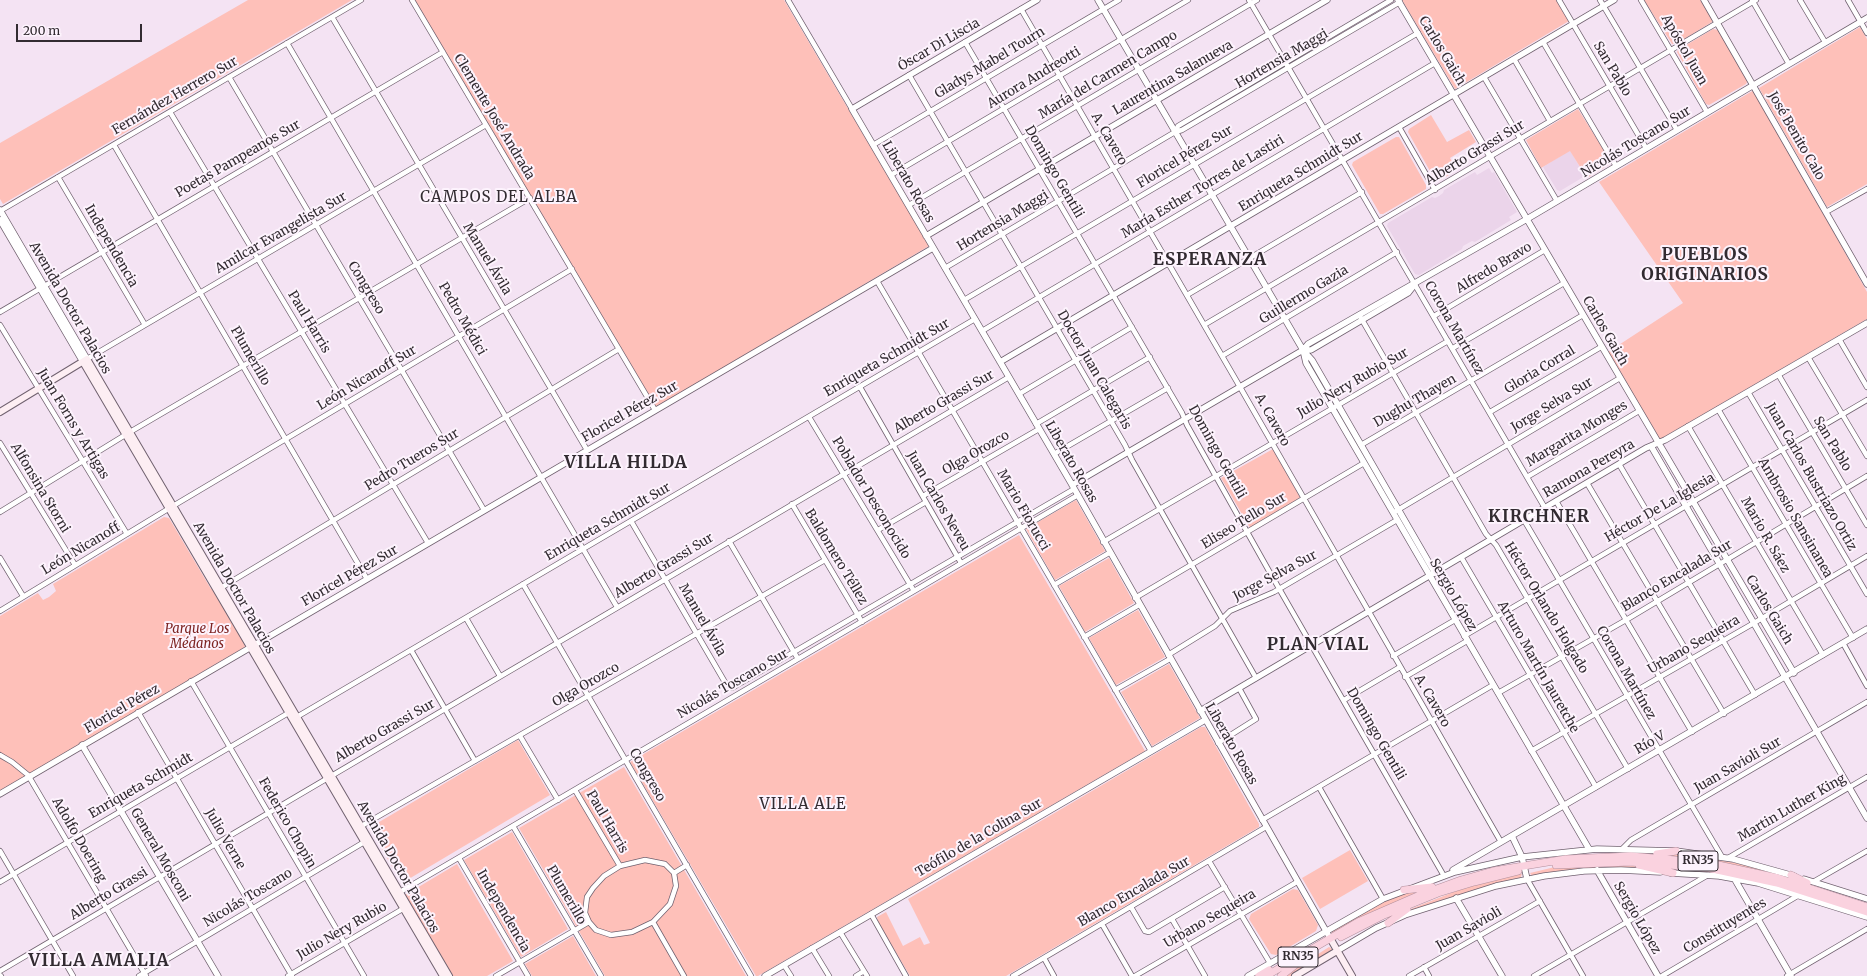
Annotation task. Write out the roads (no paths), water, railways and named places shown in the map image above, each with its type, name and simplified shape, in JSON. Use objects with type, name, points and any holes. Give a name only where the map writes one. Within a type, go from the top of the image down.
[{"type":"highway","points":[[1612,856],[1626,854],[1659,854],[1676,851]]},
{"type":"highway","name":"RN35","points":[[1331,940],[1384,915],[1462,885],[1524,868],[1566,859],[1612,856],[1678,859],[1726,866],[1786,880],[1867,906]]},
{"type":"highway","points":[[1585,862],[1602,865],[1636,865],[1672,873]]},
{"type":"highway","name":"RN35","points":[[1276,976],[1365,918],[1413,897],[1461,880],[1500,870],[1585,862],[1668,863],[1725,871],[1867,906]]},
{"type":"highway","points":[[1404,890],[1429,887],[1471,874],[1500,870]]},
{"type":"highway","points":[[1791,875],[1807,883],[1846,896],[1867,906]]},
{"type":"highway","points":[[1388,923],[1403,911],[1446,894],[1462,885]]},
{"type":"highway","points":[[1259,976],[1275,966],[1300,959]]},
{"type":"highway","points":[[1281,976],[1300,959]]},
{"type":"highway","name":"RN35","points":[[1266,976],[1300,959]]},
{"type":"main road","points":[[0,412],[85,360]]},
{"type":"main road","name":"Avenida Doctor Palacios","points":[[85,360],[359,828],[449,976]]},
{"type":"main road","name":"Avenida Doctor Palacios","points":[[367,841],[400,892],[406,907],[443,976]]},
{"type":"main road","points":[[1331,940],[1352,976]]},
{"type":"main road","points":[[1295,976],[1338,951]]},
{"type":"street","name":"Fernández Herrero Sur","points":[[0,211],[361,0]]},
{"type":"street","name":"Clemente José Andrada","points":[[412,0],[655,410]]},
{"type":"street","name":"Liberato Rosas","points":[[788,0],[1078,495],[1109,553],[1331,940]]},
{"type":"street","name":"Óscar Di Liscia","points":[[852,109],[1037,0]]},
{"type":"street","name":"Sergio López","points":[[1098,0],[1284,319],[1303,350],[1311,358],[1435,573]]},
{"type":"street","name":"Gladys Mabel Tourn","points":[[873,145],[1119,0]]},
{"type":"street","name":"Aurora Andreotti","points":[[891,175],[1188,0]]},
{"type":"street","name":"María del Carmen Campo","points":[[909,205],[1139,70],[1250,2],[1257,0]]},
{"type":"street","name":"Laurentina Salanueva","points":[[926,236],[1327,0]]},
{"type":"street","name":"Hortensia Maggi","points":[[1175,132],[1178,126],[1391,0]]},
{"type":"street","name":"San Pablo","points":[[1559,0],[1646,148]]},
{"type":"street","points":[[1600,0],[1677,130]]},
{"type":"street","name":"Enriqueta Schmidt Sur","points":[[1000,362],[1614,0]]},
{"type":"street","name":"Apóstol Juan","points":[[1641,0],[1707,112]]},
{"type":"street","name":"José Benito Calo","points":[[1704,0],[1754,84],[1867,284]]},
{"type":"street","points":[[1800,0],[1825,42]]},
{"type":"street","points":[[1848,0],[1867,33]]},
{"type":"street","name":"Hortensia Maggi","points":[[945,268],[1175,132],[1182,130],[1289,68],[1399,1]]},
{"type":"street","name":"Carlos Gaich","points":[[1399,1],[1692,502],[1794,673]]},
{"type":"street","points":[[1753,1],[1789,64]]},
{"type":"street","name":"Alberto Grassi Sur","points":[[1204,325],[1753,1]]},
{"type":"street","name":"Corona Martínez","points":[[1250,2],[1325,128],[1545,508]]},
{"type":"street","name":"A. Cavero","points":[[1021,9],[1501,842]]},
{"type":"street","name":"Manuel Ávila","points":[[332,17],[587,450]]},
{"type":"street","name":"Nicolás Toscano Sur","points":[[731,688],[1017,522],[1128,452],[1303,350],[1308,344],[1527,219],[1867,18]]},
{"type":"street","name":"Floricel Pérez Sur","points":[[964,300],[1418,32]]},
{"type":"street","name":"Domingo Gentili","points":[[965,42],[1168,388],[1248,532],[1444,876]]},
{"type":"street","points":[[1543,42],[1616,166]]},
{"type":"street","name":"Pedro Médici","points":[[287,43],[617,607]]},
{"type":"street","name":"Poetas Pampeanos Sur","points":[[0,312],[214,185],[443,52]]},
{"type":"street","points":[[1514,59],[1550,121]]},
{"type":"street","name":"María Esther Torres de Lastiri","points":[[982,331],[1435,63]]},
{"type":"street","name":"Doctor Juan Calegaris","points":[[909,75],[1094,390],[1256,678]]},
{"type":"street","name":"Congreso","points":[[229,77],[484,510]]},
{"type":"street","points":[[1484,77],[1557,201]]},
{"type":"street","name":"Paul Harris","points":[[170,112],[428,543]]},
{"type":"street","name":"Amilcar Evangelista Sur","points":[[85,360],[486,125]]},
{"type":"street","points":[[1399,127],[1435,190]]},
{"type":"street","name":"Plumerillo","points":[[114,145],[367,579]]},
{"type":"street","name":"Independencia","points":[[58,177],[145,325]]},
{"type":"street","points":[[1826,212],[1865,190],[1867,196]]},
{"type":"street","points":[[1187,295],[1362,192]]},
{"type":"street","points":[[0,512],[128,434],[530,198]]},
{"type":"street","name":"Avenida Doctor Palacios","points":[[0,211],[85,360]]},
{"type":"street","name":"Avenida Doctor Palacios","points":[[0,220],[42,287]]},
{"type":"street","name":"Floricel Pérez Sur","points":[[252,646],[933,248]]},
{"type":"street","name":"Alfredo Bravo","points":[[1434,316],[1545,250]]},
{"type":"street","name":"Guillermo Gazia","points":[[1222,356],[1397,252]]},
{"type":"street","name":"León Nicanoff Sur","points":[[171,507],[572,269]]},
{"type":"street","name":"Mario Fiorucci","points":[[877,281],[1150,751]]},
{"type":"street","points":[[1453,348],[1564,283]]},
{"type":"street","name":"Nicolás Toscano Sur","points":[[1303,350],[1311,350],[1408,294],[1415,284]]},
{"type":"street","name":"Héctor Orlando Holgado","points":[[1359,314],[1453,477],[1528,599],[1628,769]]},
{"type":"street","name":"Dughu Thayen","points":[[1361,445],[1583,315]]},
{"type":"street","name":"Enriqueta Schmidt Sur","points":[[295,718],[975,319]]},
{"type":"street","name":"Ramona Pereyra","points":[[1200,711],[1619,464],[1867,323]]},
{"type":"street","name":"Juan Forns y Artigas","points":[[0,326],[127,534]]},
{"type":"street","points":[[1019,394],[1132,327]]},
{"type":"street","points":[[1839,340],[1867,387]]},
{"type":"street","name":"Julio Nery Rubio Sur","points":[[1103,542],[1448,341]]},
{"type":"street","name":"Gloria Corral","points":[[1490,412],[1601,347]]},
{"type":"street","name":"Pedro Tueros Sur","points":[[219,589],[619,349]]},
{"type":"street","name":"Sergio López","points":[[1303,350],[1306,363],[1588,849]]},
{"type":"street","points":[[1038,426],[1094,390],[1150,357]]},
{"type":"street","points":[[1808,357],[1867,456]]},
{"type":"street","name":"San Pablo","points":[[1778,374],[1867,525]]},
{"type":"street","name":"Alberto Grassi Sur","points":[[329,777],[1008,376]]},
{"type":"street","name":"Jorge Selva Sur","points":[[1393,513],[1620,378]]},
{"type":"street","name":"Juan Carlos Neveu","points":[[860,387],[962,563]]},
{"type":"street","points":[[1054,454],[1168,388]]},
{"type":"street","name":"Juan Carlos Bustriazo Ortiz","points":[[1748,392],[1867,594]]},
{"type":"street","name":"Héctor De La Iglesia","points":[[1405,677],[1466,639],[1496,617],[1867,400]]},
{"type":"street","name":"Ambrosio Sansinanea","points":[[1718,409],[1852,638]]},
{"type":"street","name":"Margarita Monges","points":[[1527,477],[1639,411]]},
{"type":"street","name":"Poblador Desconocido","points":[[809,417],[914,591]]},
{"type":"street","name":"Olga Orozco","points":[[923,496],[982,462],[1038,426]]},
{"type":"street","name":"Mario R. Sáez","points":[[1688,426],[1823,655]]},
{"type":"street","name":"Alfonsina Storni","points":[[0,443],[75,565]]},
{"type":"street","name":"Carlos Gaich","points":[[1651,446],[1867,818]]},
{"type":"street","name":"Eliseo Tello Sur","points":[[1135,598],[1364,463]]},
{"type":"street","points":[[1619,464],[1755,695]]},
{"type":"street","name":"Blanco Encalada Sur","points":[[1498,693],[1626,620],[1867,476]]},
{"type":"street","points":[[1588,483],[1724,714]]},
{"type":"street","name":"Nicolás Toscano Sur","points":[[400,892],[1078,495]]},
{"type":"street","points":[[1556,501],[1692,732]]},
{"type":"street","points":[[878,530],[926,502]]},
{"type":"street","name":"Baldomero Téllez","points":[[792,504],[862,622]]},
{"type":"street","name":"León Nicanoff","points":[[0,610],[171,507]]},
{"type":"street","name":"Jorge Selva Sur","points":[[1115,690],[1169,657],[1215,626],[1230,611],[1280,588],[1397,520]]},
{"type":"street","name":"Corona Martínez","points":[[1524,520],[1659,751],[1724,858]]},
{"type":"street","name":"Manuel Ávila","points":[[631,521],[727,686],[731,688]]},
{"type":"street","points":[[729,541],[798,659]]},
{"type":"street","points":[[1054,585],[1109,553]]},
{"type":"street","name":"Urbano Sequeira","points":[[1531,751],[1723,641],[1867,556]]},
{"type":"street","name":"Arturo Martín Jauretche","points":[[1461,557],[1596,787]]},
{"type":"street","points":[[0,558],[23,596]]},
{"type":"street","name":"Olga Orozco","points":[[359,828],[825,560]]},
{"type":"street","name":"Congreso","points":[[523,584],[752,976]]},
{"type":"street","points":[[1084,637],[1139,605]]},
{"type":"street","points":[[466,618],[500,676]]},
{"type":"street","points":[[1393,656],[1455,620]]},
{"type":"street","name":"Río V","points":[[1444,876],[1724,714],[1867,629]]},
{"type":"street","points":[[1843,643],[1867,686]]},
{"type":"street","name":"Floricel Pérez","points":[[0,794],[252,646]]},
{"type":"street","points":[[411,650],[475,761]]},
{"type":"street","points":[[1344,700],[1400,667]]},
{"type":"street","name":"Federico Chopin","points":[[191,682],[364,976]]},
{"type":"street","points":[[1262,820],[1493,685]]},
{"type":"street","points":[[1218,743],[1256,719],[1239,688]]},
{"type":"street","name":"Juan Savioli Sur","points":[[1623,848],[1631,840],[1867,702]]},
{"type":"street","name":"Enriqueta Schmidt","points":[[0,882],[291,711]]},
{"type":"street","name":"Julio Verne","points":[[138,712],[290,975]]},
{"type":"street","name":"Teófilo de la Colina Sur","points":[[765,976],[1205,720]]},
{"type":"street","points":[[520,736],[558,800]]},
{"type":"street","name":"General Mosconi","points":[[82,745],[218,976]]},
{"type":"street","name":"Adolfo Doering","points":[[0,755],[23,770],[29,777],[145,974]]},
{"type":"street","name":"Alberto Grassi","points":[[0,971],[329,777]]},
{"type":"street","name":"Martin Luther King","points":[[1724,858],[1867,777]]},
{"type":"street","points":[[1319,787],[1382,898]]},
{"type":"street","name":"Paul Harris","points":[[575,790],[620,866]]},
{"type":"street","name":"Plumerillo","points":[[513,826],[601,976]]},
{"type":"street","name":"Blanco Encalada Sur","points":[[1013,976],[1266,827]]},
{"type":"street","points":[[1512,836],[1522,857],[1527,880],[1583,976]]},
{"type":"street","name":"Nicolás Toscano","points":[[139,976],[145,974],[252,908],[367,841]]},
{"type":"street","points":[[1248,976],[1382,898],[1472,867],[1522,857],[1588,849],[1623,848],[1676,851],[1724,858],[1813,882],[1867,906]]},
{"type":"street","points":[[0,851],[73,976]]},
{"type":"street","points":[[1813,882],[1867,851]]},
{"type":"street","name":"Independencia","points":[[459,858],[528,976]]},
{"type":"street","points":[[639,860],[652,860],[665,864],[674,873],[676,886],[674,898],[667,909],[653,922],[632,932],[617,935],[601,932],[589,922],[585,908],[590,892],[600,880],[620,866],[639,860]]},
{"type":"street","points":[[1209,861],[1270,963]]},
{"type":"street","points":[[674,873],[687,865]]},
{"type":"street","name":"Sergio López","points":[[1597,870],[1658,976]]},
{"type":"street","points":[[1338,951],[1388,923],[1423,908],[1527,880],[1555,874],[1597,870],[1629,870],[1734,878],[1770,886],[1867,917]]},
{"type":"street","points":[[1534,976],[1708,875]]},
{"type":"street","points":[[1734,878],[1789,975],[1867,929]]},
{"type":"street","name":"Urbano Sequeira","points":[[1131,975],[1187,946],[1297,882]]},
{"type":"street","points":[[1131,907],[1147,932],[1152,931],[1225,887]]},
{"type":"street","name":"Constituyentes","points":[[1662,976],[1799,895]]},
{"type":"street","points":[[1456,898],[1502,976]]},
{"type":"street","name":"Juan Savioli","points":[[1409,976],[1540,901]]},
{"type":"street","name":"Julio Nery Rubio","points":[[290,975],[406,907]]},
{"type":"street","points":[[870,914],[906,976]]},
{"type":"street","points":[[1172,919],[1205,976]]},
{"type":"street","points":[[496,976],[589,922]]},
{"type":"street","points":[[653,922],[684,976]]},
{"type":"street","points":[[1102,924],[1131,975]]},
{"type":"street","points":[[840,932],[865,974],[856,976]]},
{"type":"street","points":[[812,948],[829,976]]},
{"type":"street","points":[[1044,958],[1054,976]]},
{"type":"street","points":[[784,965],[791,976]]},
{"type":"street","points":[[1424,967],[1429,976]]},
{"type":"district","name":"CAMPOS DEL ALBA","points":[[499,198]]},
{"type":"district","name":"ESPERANZA","points":[[1210,260]]},
{"type":"district","name":"PUEBLOS ORIGINARIOS","points":[[1705,265]]},
{"type":"district","name":"VILLA HILDA","points":[[626,463]]},
{"type":"district","name":"KIRCHNER","points":[[1539,517]]},
{"type":"district","name":"PLAN VIAL","points":[[1318,645]]},
{"type":"district","name":"VILLA ALE","points":[[803,805]]},
{"type":"district","name":"VILLA AMALIA","points":[[99,961]]},
{"type":"park label","name":"Parque Los Médanos","points":[[197,636]]}]
